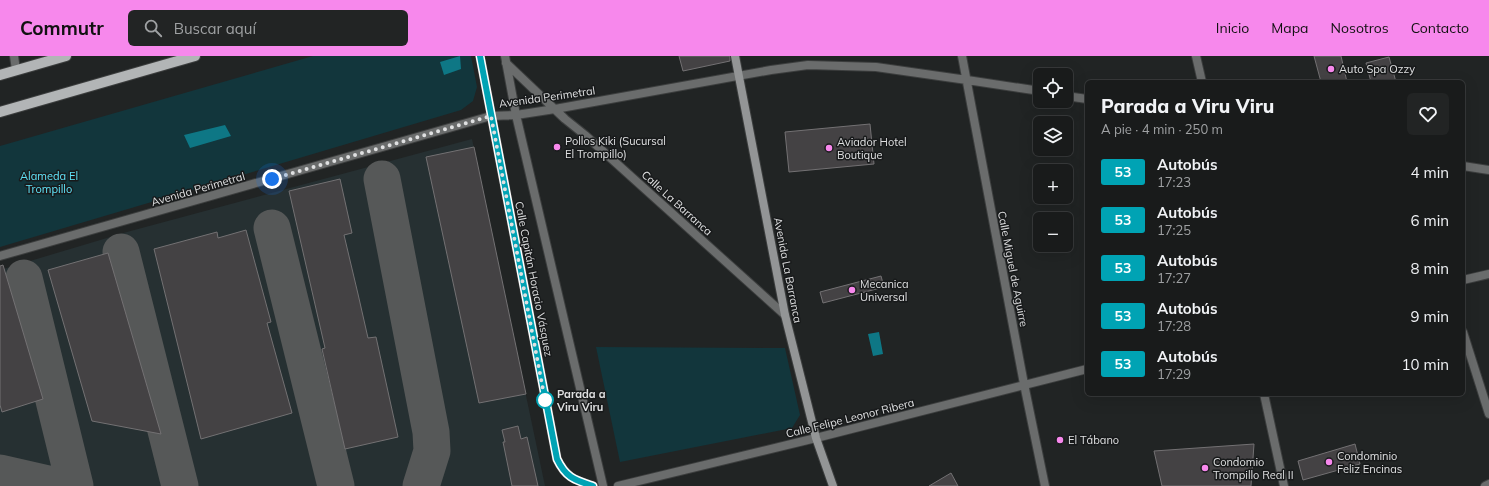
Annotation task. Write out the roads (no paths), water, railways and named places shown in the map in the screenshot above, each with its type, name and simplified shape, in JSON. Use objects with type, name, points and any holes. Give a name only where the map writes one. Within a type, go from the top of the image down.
[{"type":"main road","points":[[0,75],[66,56]]},
{"type":"main road","points":[[0,112],[195,56]]},
{"type":"street","points":[[14,56],[16,70]]},
{"type":"street","name":"Calle Capitán Horacio Vásquez","points":[[480,56],[557,459],[562,470],[572,479],[593,486]]},
{"type":"street","name":"Avenida La Barranca","points":[[735,56],[785,315],[816,438],[832,486]]},
{"type":"street","name":"Calle Miguel de Aguirre","points":[[962,56],[1024,384],[1046,486]]},
{"type":"street","points":[[1196,56],[1202,80]]},
{"type":"street","name":"Calle Capitán Horacio Vásquez","points":[[505,59],[516,115],[603,486]]},
{"type":"street","name":"Calle La Barranca","points":[[505,59],[555,109],[785,315]]},
{"type":"street","name":"Avenida Perimetral","points":[[0,256],[491,116],[516,115],[555,109],[739,75],[808,64],[876,68],[1033,90]]},
{"type":"street","points":[[1073,97],[1085,99]]},
{"type":"street","points":[[1465,166],[1489,170]]},
{"type":"street","points":[[1465,280],[1489,274]]},
{"type":"street","points":[[1465,338],[1489,414]]},
{"type":"street","name":"Calle Felipe Leonor Ribera","points":[[618,486],[816,438],[1085,369]]},
{"type":"street","points":[[1264,396],[1284,486]]},
{"type":"street","points":[[1485,486],[1489,484]]},
{"type":"water","points":[[460,56],[461,69],[444,75],[440,62]]},
{"type":"water","points":[[225,125],[231,136],[190,148],[184,135]]},
{"type":"water","points":[[879,332],[883,354],[873,356],[868,334]]},
{"type":"place","name":"Auto Spa Ozzy","points":[[1331,69]]},
{"type":"place","name":"Pollos Kiki (Sucursal El Trompillo)","points":[[557,147]]},
{"type":"place","name":"Aviador Hotel Boutique","points":[[829,148]]},
{"type":"place","name":"Mecanica Universal","points":[[852,290]]},
{"type":"place","name":"Parada a Viru Viru","points":[[545,400]]},
{"type":"place","name":"El Tábano","points":[[1060,440]]},
{"type":"place","name":"Condominio Feliz Encinas","points":[[1329,462]]},
{"type":"place","name":"Condomio Trompillo Real II","points":[[1205,468]]},
{"type":"park label","name":"Alameda El Trompillo","points":[[49,182]]}]
